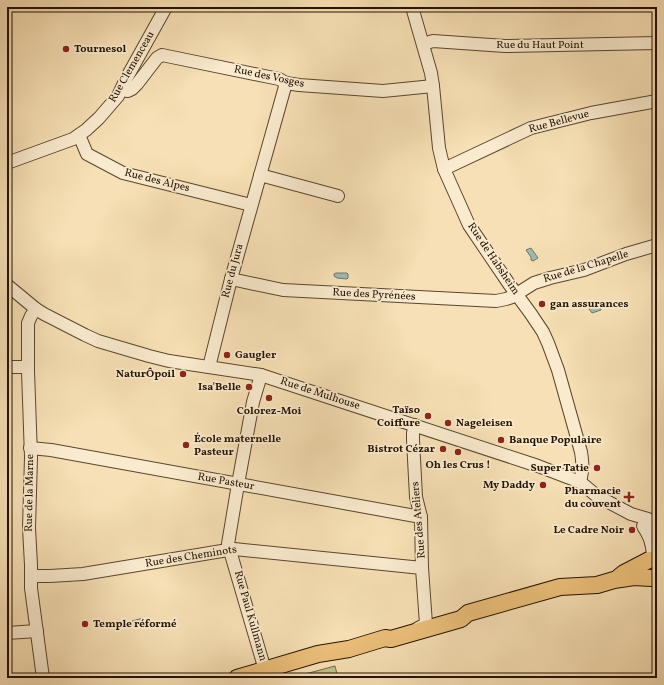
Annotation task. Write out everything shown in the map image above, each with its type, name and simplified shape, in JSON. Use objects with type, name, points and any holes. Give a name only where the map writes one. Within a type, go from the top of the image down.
[{"type":"main road","points":[[614,580],[624,572],[653,556]]},
{"type":"main road","points":[[653,556],[648,569],[654,581]]},
{"type":"main road","points":[[385,638],[389,633],[426,620],[459,612],[468,613],[560,587],[597,585],[614,580],[634,577],[654,581]]},
{"type":"main road","points":[[237,678],[318,654],[349,649],[385,638],[391,639],[461,619],[468,613]]},
{"type":"street","name":"Rue Clemenceau","points":[[7,163],[63,143],[79,135],[99,118],[113,103],[122,90],[126,79],[166,7]]},
{"type":"street","name":"Rue de Habsheim","points":[[412,7],[431,73],[439,148],[444,169],[469,225],[543,332],[548,343],[558,370],[581,452],[583,469],[580,482]]},
{"type":"street","name":"Rue du Haut Point","points":[[423,44],[432,41],[505,46],[657,43]]},
{"type":"street","name":"Rue des Vosges","points":[[122,90],[128,91],[132,89],[156,58],[162,55],[279,79],[286,83],[299,85],[383,91],[433,86]]},
{"type":"street","name":"Rue du Jura","points":[[209,367],[251,205],[286,83]]},
{"type":"street","name":"Rue Bellevue","points":[[444,169],[531,128],[591,113],[657,101]]},
{"type":"street","name":"Rue des Alpes","points":[[79,135],[87,154],[123,173],[251,205]]},
{"type":"street","points":[[260,175],[338,196]]},
{"type":"street","name":"Rue de la Chapelle","points":[[517,294],[534,283],[584,270],[626,254],[657,245]]},
{"type":"street","name":"Rue des Pyrénées","points":[[231,279],[283,290],[496,301],[506,299],[517,294]]},
{"type":"street","name":"Rue de Mulhouse","points":[[7,285],[36,309],[50,317],[84,335],[116,347],[148,356],[261,375],[538,466],[580,482],[597,496],[632,514],[648,519],[657,534]]},
{"type":"street","name":"Rue de la Marne","points":[[36,309],[28,323],[30,448],[29,528],[32,576],[31,588],[43,678]]},
{"type":"street","points":[[7,367],[28,367]]},
{"type":"street","name":"Rue Paul Kullmann","points":[[261,375],[253,402],[228,544],[265,670]]},
{"type":"street","name":"Rue des Ateliers","points":[[415,425],[413,440],[416,497],[421,517],[422,568],[426,620]]},
{"type":"street","name":"Rue Pasteur","points":[[30,448],[51,450],[421,517]]},
{"type":"street","name":"Rue de Mulhouse","points":[[632,514],[642,524],[649,535],[653,556]]},
{"type":"street","name":"Rue des Cheminots","points":[[32,576],[83,574],[242,549],[422,568]]},
{"type":"street","points":[[414,632],[426,624],[426,620]]},
{"type":"street","points":[[7,633],[37,631]]},
{"type":"green space","points":[[335,666],[338,678],[290,678]]},
{"type":"water","points":[[531,248],[538,258],[533,261],[526,250]]},
{"type":"water","points":[[336,273],[347,273],[348,278],[337,278],[334,276]]},
{"type":"water","points":[[600,304],[601,310],[592,313],[589,309],[590,307]]},
{"type":"water","points":[[143,618],[145,624],[134,627],[132,625],[132,621]]},
{"type":"place","name":"Tournesol","points":[[66,49]]},
{"type":"place","name":"gan assurances","points":[[542,304]]},
{"type":"place","name":"Gaugler","points":[[227,355]]},
{"type":"place","name":"NaturÔpoil","points":[[183,374]]},
{"type":"place","name":"Isa'Belle","points":[[249,387]]},
{"type":"place","name":"Colorez-Moi","points":[[269,398]]},
{"type":"place","name":"Taïso Coiffure","points":[[428,416]]},
{"type":"place","name":"Nageleisen","points":[[448,423]]},
{"type":"place","name":"Banque Populaire","points":[[501,440]]},
{"type":"place","name":"École maternelle Pasteur","points":[[186,445]]},
{"type":"place","name":"Bistrot Cézar","points":[[443,449]]},
{"type":"place","name":"Oh les Crus !","points":[[458,452]]},
{"type":"place","name":"Super Tatie","points":[[597,468]]},
{"type":"place","name":"My Daddy","points":[[543,485]]},
{"type":"place","name":"Pharmacie du couvent","points":[[629,497]]},
{"type":"place","name":"Le Cadre Noir","points":[[632,530]]},
{"type":"place","name":"Temple réformé","points":[[85,624]]}]
